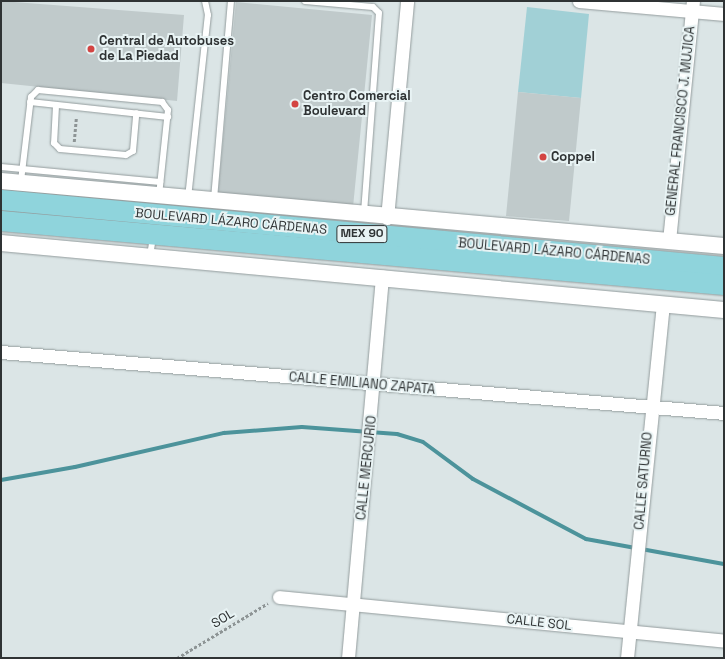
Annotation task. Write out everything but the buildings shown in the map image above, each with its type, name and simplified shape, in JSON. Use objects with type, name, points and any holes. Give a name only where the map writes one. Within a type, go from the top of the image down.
[{"type":"main road","name":"BOULEVARD LÁZARO CÁRDENAS","points":[[1,200],[157,211],[180,232],[724,285]]},
{"type":"main road","name":"BOULEVARD LÁZARO CÁRDENAS","points":[[1,220],[157,211]]},
{"type":"main road","name":"BOULEVARD LÁZARO CÁRDENAS","points":[[180,232],[724,267]]},
{"type":"street","points":[[387,218],[407,1]]},
{"type":"street","points":[[579,1],[692,6],[724,14]]},
{"type":"street","name":"GENERAL FRANCISCO J. MUJICA","points":[[669,241],[692,6]]},
{"type":"street","points":[[1,181],[21,176],[157,211]]},
{"type":"street","points":[[1,243],[150,256],[214,202],[724,246]]},
{"type":"street","points":[[180,232],[382,277],[724,310]]},
{"type":"street","name":"CALLE MERCURIO","points":[[348,658],[371,432],[382,277]]},
{"type":"street","name":"CALLE SATURNO","points":[[627,658],[651,405],[664,304]]},
{"type":"street","name":"CALLE EMILIANO ZAPATA","points":[[1,352],[375,385],[651,405],[724,413]]},
{"type":"street","name":"CALLE SOL","points":[[279,597],[630,633],[724,641]]},
{"type":"lane","points":[[180,232],[208,15],[205,1]]},
{"type":"lane","points":[[214,202],[231,1]]},
{"type":"lane","points":[[305,1],[373,7],[379,13],[364,216]]},
{"type":"lane","points":[[1,166],[21,176],[30,102],[38,90],[154,101],[166,105],[168,117],[150,256]]},
{"type":"lane","points":[[30,102],[168,117]]},
{"type":"lane","points":[[56,106],[54,143],[60,149],[126,156],[133,151],[136,113]]},
{"type":"path","points":[[74,150],[77,107]]},
{"type":"path","name":"SOL","points":[[177,658],[279,597]]},
{"type":"shaded area","points":[[527,7],[589,14],[581,98],[518,92]]},
{"type":"waterway","points":[[1,480],[75,467],[224,433],[302,427],[397,434],[423,442],[473,479],[586,539],[724,564]]},
{"type":"place","name":"Central de Autobuses de La Piedad","points":[[91,49]]},
{"type":"place","name":"Centro Comercial Boulevard","points":[[295,104]]},
{"type":"place","name":"Coppel","points":[[543,157]]}]
